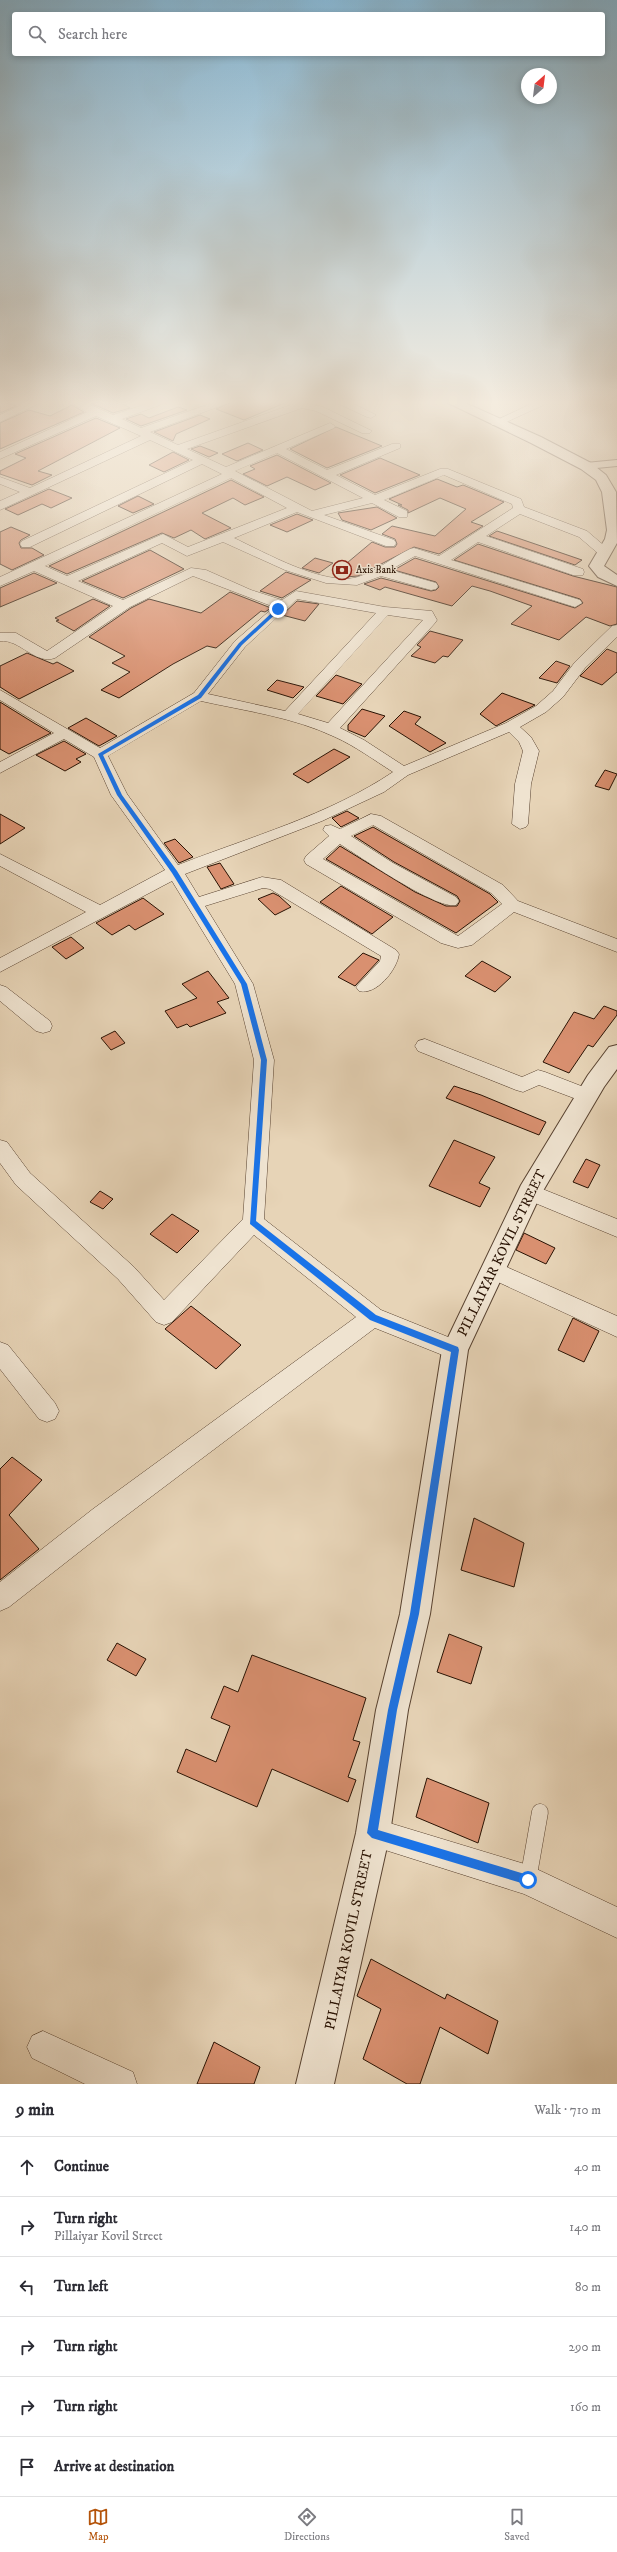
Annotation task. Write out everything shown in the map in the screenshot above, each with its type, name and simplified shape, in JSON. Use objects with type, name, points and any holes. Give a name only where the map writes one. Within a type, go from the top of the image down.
[{"type":"street","points":[[0,506],[15,499]]},
{"type":"street","points":[[26,544],[120,499]]},
{"type":"street","points":[[0,582],[173,499]]},
{"type":"street","points":[[280,499],[311,515],[390,543]]},
{"type":"street","points":[[311,515],[375,499]]},
{"type":"street","points":[[376,499],[403,514]]},
{"type":"street","points":[[510,499],[517,502],[519,509]]},
{"type":"street","points":[[610,499],[614,530],[612,539],[596,566],[603,574],[617,581]]},
{"type":"street","points":[[67,581],[162,538],[187,552],[297,508]]},
{"type":"street","points":[[519,509],[582,534],[604,552]]},
{"type":"street","points":[[443,559],[519,509]]},
{"type":"street","points":[[476,537],[578,572]]},
{"type":"street","points":[[224,538],[322,579],[355,581],[414,552],[443,559],[575,603]]},
{"type":"street","points":[[34,566],[116,603],[125,604]]},
{"type":"street","points":[[378,571],[431,586]]},
{"type":"street","points":[[0,637],[11,636],[47,656],[50,655],[125,604],[191,572],[201,573],[246,593],[283,605]]},
{"type":"street","points":[[100,754],[199,696],[240,644],[283,605],[322,579]]},
{"type":"street","points":[[296,595],[385,610],[426,614],[430,620],[330,729]]},
{"type":"street","points":[[288,716],[385,610]]},
{"type":"street","points":[[0,966],[175,872],[316,818],[378,789],[403,772],[456,748],[511,726],[541,709],[558,694],[580,665],[617,629]]},
{"type":"street","points":[[199,696],[288,716],[330,729],[359,743],[403,772]]},
{"type":"street","points":[[0,1148],[23,1178],[126,1273],[164,1315],[252,1222],[264,1060],[244,984],[175,872],[119,795],[100,754],[2,697]]},
{"type":"street","points":[[511,726],[526,740],[531,751],[524,784],[520,824]]},
{"type":"street","points":[[0,768],[64,732]]},
{"type":"street","points":[[316,818],[339,836],[387,867],[450,901]]},
{"type":"street","points":[[512,905],[466,941],[458,942],[447,939],[312,860],[339,836],[371,819],[378,821],[497,889],[512,905],[617,946]]},
{"type":"street","points":[[0,859],[99,912]]},
{"type":"street","points":[[194,904],[262,882],[275,884],[390,954],[389,963],[366,987]]},
{"type":"street","points":[[0,991],[43,1026]]},
{"type":"street","points":[[425,1046],[523,1085],[538,1077],[586,1096]]},
{"type":"street","name":"PILLAIYAR KOVIL STREET","points":[[315,2084],[372,1833],[392,1710],[415,1614],[455,1350],[530,1192],[586,1096],[615,1059]]},
{"type":"street","points":[[530,1192],[617,1228]]},
{"type":"street","points":[[252,1222],[373,1317],[455,1350]]},
{"type":"street","points":[[493,1270],[617,1327]]},
{"type":"street","points":[[0,1598],[102,1518],[373,1317]]},
{"type":"street","points":[[0,1352],[47,1411]]},
{"type":"street","points":[[372,1833],[528,1880],[617,1923]]},
{"type":"street","points":[[44,2047],[121,2084]]},
{"type":"lane","points":[[528,1880],[540,1812]]},
{"type":"building","points":[[26,499],[69,499],[51,508],[42,504],[18,515],[5,509]]},
{"type":"building","points":[[131,499],[145,499],[154,504],[133,513],[118,506]]},
{"type":"building","points":[[190,499],[230,499],[202,513],[231,528],[205,539],[191,530],[174,538],[162,533],[67,574],[49,566]]},
{"type":"building","points":[[235,499],[259,499],[245,505]]},
{"type":"building","points":[[390,499],[437,499],[408,513],[408,510],[398,505],[402,505]]},
{"type":"building","points":[[443,499],[497,499],[504,502],[471,522],[483,526],[439,554],[414,547],[358,576],[345,577],[335,573],[372,542],[385,547],[395,547],[397,544],[395,539],[382,534],[392,526],[435,536],[466,509]]},
{"type":"building","points":[[377,507],[397,518],[371,530],[342,520],[338,513]]},
{"type":"building","points":[[297,514],[313,520],[287,532],[270,525]]},
{"type":"building","points":[[11,527],[30,535],[21,540],[19,543],[21,548],[32,548],[44,555],[12,570],[0,564],[0,532]]},
{"type":"building","points":[[497,531],[582,560],[575,565],[489,536]]},
{"type":"building","points":[[478,544],[573,576],[617,587],[617,624],[610,626],[586,617],[559,640],[511,624],[532,606],[490,591],[472,586],[452,606],[385,587],[380,590],[364,584],[381,578],[431,591],[436,590],[439,587],[436,582],[394,570],[415,558],[575,608],[583,603],[580,599],[454,560]]},
{"type":"building","points":[[150,550],[184,569],[123,598],[82,581]]},
{"type":"building","points":[[315,558],[333,563],[319,573],[302,568]]},
{"type":"building","points":[[286,572],[311,580],[282,598],[260,591]]},
{"type":"building","points":[[34,573],[57,583],[0,607],[0,588]]},
{"type":"building","points":[[230,592],[271,608],[265,612],[261,611],[216,648],[207,646],[173,664],[119,698],[101,690],[130,672],[112,663],[125,656],[89,637],[131,608],[149,599],[201,613]]},
{"type":"building","points":[[93,599],[110,606],[74,631],[56,621],[59,620],[55,618]]},
{"type":"building","points":[[297,601],[319,604],[305,621],[282,615]]},
{"type":"building","points":[[430,631],[463,640],[448,657],[443,656],[435,663],[411,656],[421,647],[417,645]]},
{"type":"building","points":[[607,649],[617,653],[617,672],[602,685],[580,676]]},
{"type":"building","points":[[27,653],[53,664],[57,662],[74,671],[19,699],[0,687],[0,666]]},
{"type":"building","points":[[556,661],[570,666],[557,683],[539,678]]},
{"type":"building","points":[[336,675],[362,684],[343,704],[316,696]]},
{"type":"building","points":[[277,680],[304,687],[293,698],[267,690]]},
{"type":"building","points":[[502,693],[535,705],[496,726],[480,714]]},
{"type":"building","points":[[0,702],[51,733],[9,754],[0,749]]},
{"type":"building","points":[[362,709],[385,716],[365,737],[348,730],[348,725]]},
{"type":"building","points":[[404,711],[421,717],[415,724],[446,743],[430,752],[389,726]]},
{"type":"building","points":[[86,718],[117,736],[99,746],[68,728]]},
{"type":"building","points":[[64,741],[86,754],[76,759],[81,762],[65,771],[36,755]]},
{"type":"building","points":[[334,749],[350,757],[308,783],[293,774]]},
{"type":"building","points":[[605,770],[617,774],[609,790],[595,786]]},
{"type":"building","points":[[347,811],[359,818],[341,827],[332,818]]},
{"type":"building","points":[[0,814],[25,828],[0,844]]},
{"type":"building","points":[[373,827],[490,894],[498,902],[456,933],[326,859],[340,846],[415,892],[446,906],[457,906],[460,901],[457,896],[394,862],[354,836]]},
{"type":"building","points":[[175,839],[193,857],[179,863],[164,843]]},
{"type":"building","points":[[220,863],[234,884],[221,889],[207,867]]},
{"type":"building","points":[[341,886],[393,917],[372,934],[320,902]]},
{"type":"building","points":[[273,893],[279,896],[291,907],[275,915],[258,899]]},
{"type":"building","points":[[143,898],[164,914],[135,930],[129,925],[112,935],[96,923]]},
{"type":"building","points":[[71,937],[84,948],[66,959],[52,947]]},
{"type":"building","points":[[363,953],[379,960],[355,986],[338,977]]},
{"type":"building","points":[[482,961],[511,977],[495,992],[465,976]]},
{"type":"building","points":[[208,971],[229,998],[217,1002],[226,1013],[190,1027],[187,1024],[177,1028],[165,1011],[197,998],[182,984]]},
{"type":"building","points":[[604,1006],[617,1011],[617,1015],[593,1047],[588,1045],[569,1073],[543,1062],[574,1012],[594,1019]]},
{"type":"building","points":[[115,1031],[125,1043],[111,1050],[101,1038]]},
{"type":"building","points":[[454,1086],[481,1095],[546,1122],[539,1135],[446,1098]]},
{"type":"building","points":[[454,1140],[495,1157],[479,1183],[490,1188],[480,1207],[429,1186]]},
{"type":"building","points":[[586,1159],[600,1165],[588,1188],[573,1182]]},
{"type":"building","points":[[100,1191],[113,1199],[103,1209],[90,1202]]},
{"type":"building","points":[[172,1214],[199,1231],[177,1253],[150,1234]]},
{"type":"building","points":[[524,1233],[555,1248],[546,1264],[516,1250]]},
{"type":"building","points":[[191,1306],[241,1345],[216,1369],[165,1329]]},
{"type":"building","points":[[573,1318],[599,1331],[584,1362],[558,1350]]},
{"type":"building","points":[[12,1457],[42,1480],[9,1515],[39,1549],[0,1580],[0,1469]]},
{"type":"building","points":[[474,1518],[524,1543],[514,1587],[461,1570]]},
{"type":"building","points":[[449,1634],[482,1647],[471,1684],[437,1672]]},
{"type":"building","points":[[117,1643],[146,1659],[136,1676],[107,1660]]},
{"type":"building","points":[[252,1655],[366,1698],[353,1740],[360,1742],[348,1777],[356,1780],[348,1802],[272,1769],[257,1807],[177,1772],[186,1749],[216,1762],[230,1726],[211,1718],[224,1686],[238,1692]]},
{"type":"building","points":[[427,1778],[489,1803],[478,1843],[416,1817]]},
{"type":"building","points":[[371,1959],[445,1999],[447,1994],[498,2021],[488,2054],[440,2027],[420,2084],[407,2084],[363,2059],[381,2009],[357,1996]]},
{"type":"building","points":[[214,2042],[260,2067],[254,2084],[197,2084]]},
{"type":"place","name":"Axis Bank","points":[[342,570]]},
{"type":"route","points":[[278,609],[240,644],[199,696],[100,754],[119,795],[175,872],[244,984],[255,1019],[264,1060],[259,1145],[252,1222],[373,1317],[455,1350],[415,1614],[392,1710],[372,1833],[528,1880]]}]
